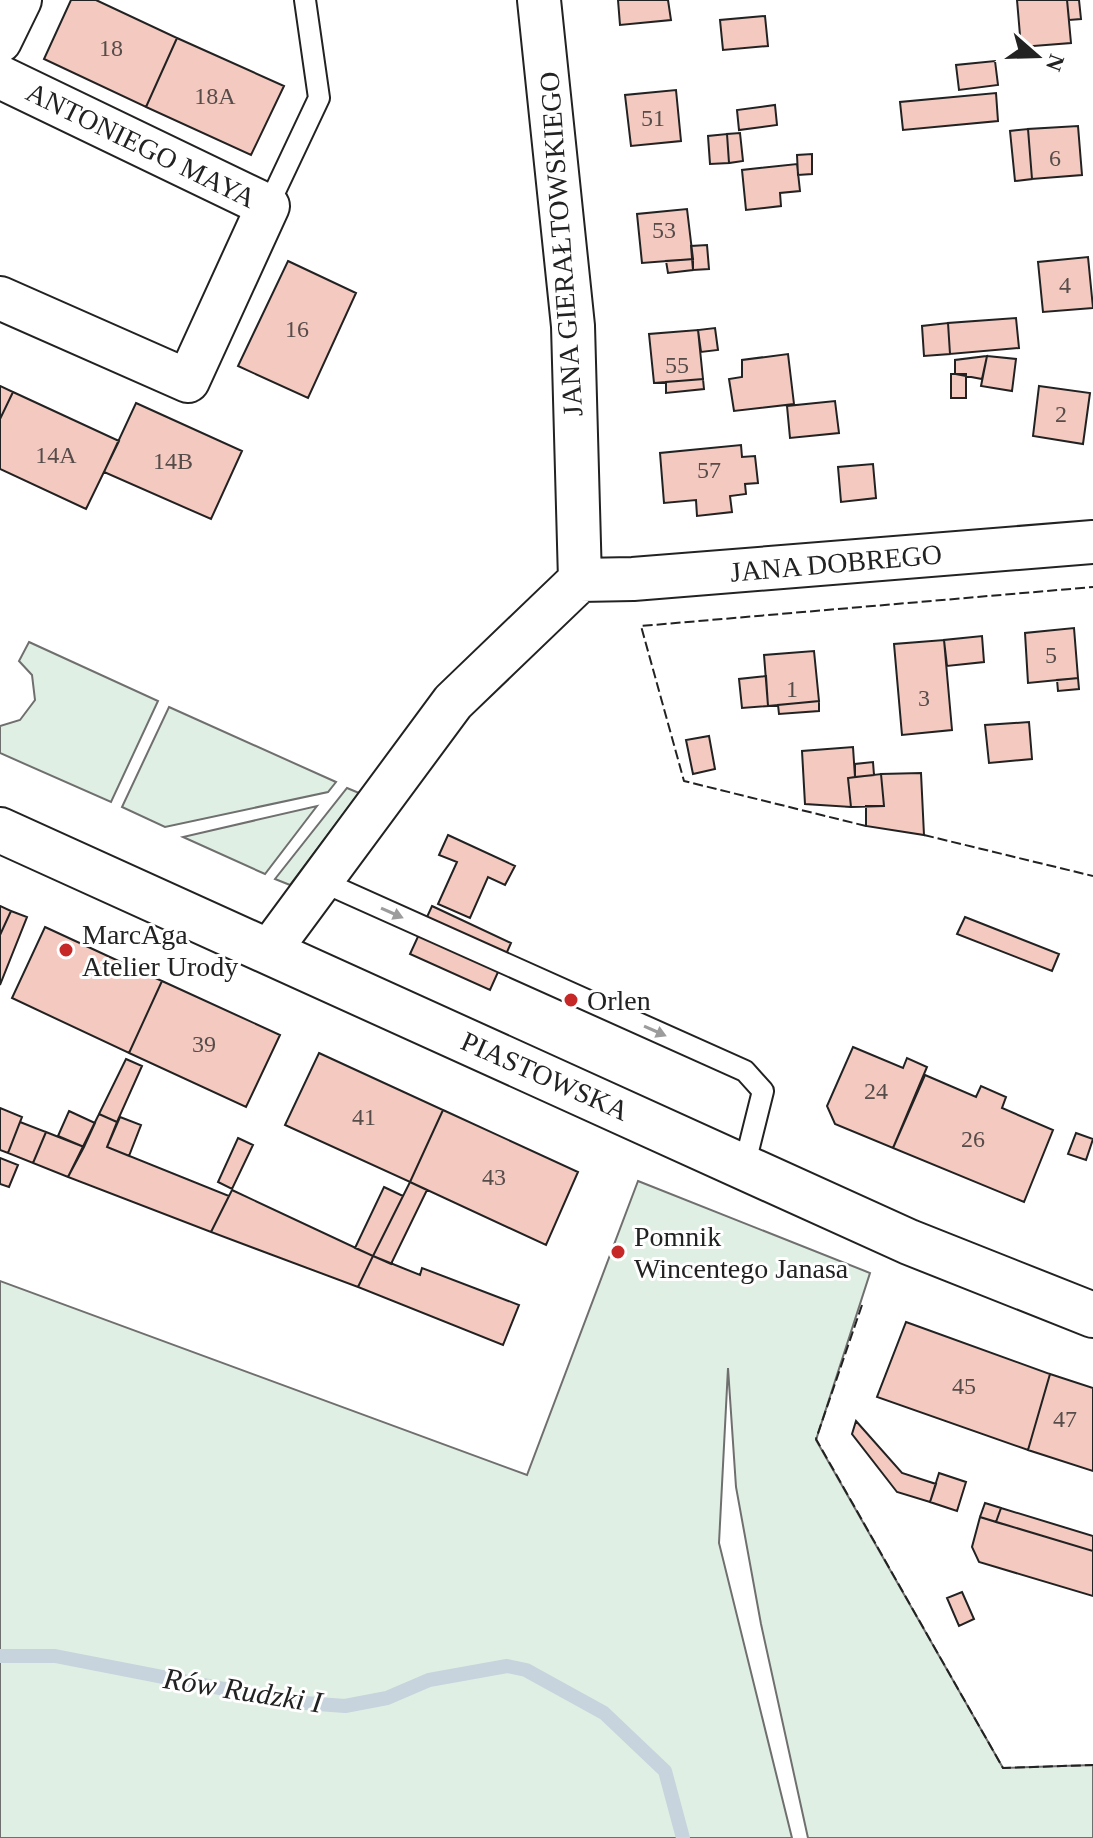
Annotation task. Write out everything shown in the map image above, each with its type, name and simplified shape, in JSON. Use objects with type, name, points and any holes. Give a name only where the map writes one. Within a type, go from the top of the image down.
[{"type":"street","points":[[0,41],[20,0]]},
{"type":"street","name":"JANA GIERAŁTOWSKIEGO","points":[[539,0],[573,326],[580,580]]},
{"type":"street","name":"ANTONIEGO MAYA","points":[[0,77],[268,206],[188,381],[0,298]]},
{"type":"street","name":"JANA DOBREGO","points":[[580,580],[633,579],[1093,542]]},
{"type":"street","points":[[269,951],[453,702],[580,580]]},
{"type":"street","name":"PIASTOWSKA","points":[[0,830],[909,1242],[1093,1315]]},
{"type":"lane","points":[[268,206],[319,98],[305,0]]},
{"type":"lane","points":[[321,881],[745,1071],[763,1091],[744,1167]]},
{"type":"green space","points":[[29,642],[158,701],[111,802],[0,753],[0,726],[20,720],[35,700],[32,675],[19,661]]},
{"type":"green space","points":[[169,707],[336,782],[328,792],[165,827],[122,807]]},
{"type":"green space","points":[[347,788],[359,793],[290,885],[275,879]]},
{"type":"green space","points":[[317,806],[265,874],[183,837]]},
{"type":"green space","points":[[638,1181],[870,1273],[816,1440],[1003,1768],[1093,1765],[1093,1838],[808,1838],[761,1624],[736,1487],[728,1368],[719,1543],[792,1838],[0,1838],[0,1281],[527,1475]]},
{"type":"building","points":[[71,0],[96,0],[177,38],[146,107],[44,59]]},
{"type":"building","points":[[618,0],[668,0],[671,20],[620,25]]},
{"type":"building","points":[[1017,0],[1067,0],[1071,43],[1021,47]]},
{"type":"building","points":[[1067,0],[1079,0],[1081,19],[1069,20]]},
{"type":"building","points":[[765,16],[768,46],[723,50],[720,20]]},
{"type":"building","points":[[177,38],[284,86],[251,155],[146,107]]},
{"type":"building","points":[[995,61],[998,85],[959,90],[956,65]]},
{"type":"building","points":[[676,90],[681,141],[631,146],[625,95]]},
{"type":"building","points":[[996,93],[998,121],[903,130],[900,102]]},
{"type":"building","points":[[775,105],[777,125],[739,130],[737,110]]},
{"type":"building","points":[[1078,126],[1082,175],[1032,179],[1028,129]]},
{"type":"building","points":[[1028,129],[1032,179],[1015,181],[1010,131]]},
{"type":"building","points":[[740,133],[743,161],[729,163],[727,134]]},
{"type":"building","points":[[727,134],[729,163],[710,164],[708,136]]},
{"type":"building","points":[[812,154],[812,174],[798,175],[797,155]]},
{"type":"building","points":[[797,164],[800,191],[780,193],[781,206],[746,210],[742,170]]},
{"type":"building","points":[[687,209],[693,259],[642,263],[637,214]]},
{"type":"building","points":[[707,245],[709,269],[693,270],[691,246]]},
{"type":"building","points":[[1088,257],[1093,308],[1043,312],[1038,262]]},
{"type":"building","points":[[693,259],[693,270],[668,273],[666,261]]},
{"type":"building","points":[[288,261],[356,293],[308,398],[238,366]]},
{"type":"building","points":[[1016,318],[1019,348],[950,354],[948,323]]},
{"type":"building","points":[[948,323],[950,354],[924,356],[922,326]]},
{"type":"building","points":[[715,328],[718,350],[701,352],[698,330]]},
{"type":"building","points":[[698,330],[703,379],[654,383],[649,334]]},
{"type":"building","points":[[788,354],[794,404],[734,411],[729,379],[742,377],[742,360]]},
{"type":"building","points":[[987,356],[1016,359],[1012,391],[981,386]]},
{"type":"building","points":[[987,356],[982,379],[955,374],[955,360]]},
{"type":"building","points":[[951,374],[966,374],[966,398],[951,398]]},
{"type":"building","points":[[703,379],[704,389],[666,393],[666,382]]},
{"type":"building","points":[[0,386],[13,392],[0,419]]},
{"type":"building","points":[[1039,386],[1090,393],[1083,444],[1033,436]]},
{"type":"building","points":[[13,392],[119,441],[86,509],[0,469],[0,419]]},
{"type":"building","points":[[835,401],[839,433],[790,438],[787,406]]},
{"type":"building","points":[[136,403],[242,451],[211,519],[104,472]]},
{"type":"building","points":[[741,445],[742,457],[755,456],[758,483],[745,484],[746,494],[730,496],[732,512],[697,516],[696,500],[664,503],[660,453]]},
{"type":"building","points":[[873,464],[876,498],[841,502],[838,467]]},
{"type":"building","points":[[1074,628],[1078,678],[1028,683],[1025,633]]},
{"type":"building","points":[[982,636],[984,662],[947,666],[944,640]]},
{"type":"building","points":[[944,640],[952,730],[902,735],[894,644]]},
{"type":"building","points":[[814,651],[819,701],[768,706],[764,655]]},
{"type":"building","points":[[766,676],[768,706],[742,708],[739,679]]},
{"type":"building","points":[[1078,678],[1079,689],[1058,691],[1057,680]]},
{"type":"building","points":[[819,701],[819,711],[779,714],[778,705]]},
{"type":"building","points":[[1029,722],[1032,759],[989,763],[985,725]]},
{"type":"building","points":[[709,736],[715,769],[693,774],[686,740]]},
{"type":"building","points":[[853,747],[855,777],[848,778],[851,807],[805,804],[802,751]]},
{"type":"building","points":[[873,762],[874,775],[855,777],[855,764]]},
{"type":"building","points":[[921,773],[924,835],[866,826],[866,806],[884,806],[881,774]]},
{"type":"building","points":[[881,774],[884,806],[851,807],[848,778]]},
{"type":"building","points":[[448,835],[515,866],[505,885],[488,877],[470,918],[438,904],[457,862],[439,855]]},
{"type":"building","points":[[0,906],[11,911],[0,935]]},
{"type":"building","points":[[432,906],[511,943],[490,990],[410,954]]},
{"type":"building","points":[[11,911],[27,917],[0,985],[0,935]]},
{"type":"building","points":[[965,917],[1059,954],[1052,971],[957,934]]},
{"type":"building","points":[[45,927],[162,981],[129,1053],[12,998]]},
{"type":"building","points":[[162,981],[280,1035],[246,1107],[129,1053]]},
{"type":"building","points":[[853,1047],[903,1068],[907,1058],[927,1067],[893,1148],[835,1124],[827,1106]]},
{"type":"building","points":[[319,1053],[443,1110],[410,1182],[285,1125]]},
{"type":"building","points":[[126,1059],[142,1066],[117,1122],[99,1114]]},
{"type":"building","points":[[925,1075],[976,1097],[981,1086],[1006,1097],[1002,1108],[1053,1130],[1024,1202],[893,1148]]},
{"type":"building","points":[[0,1108],[22,1117],[8,1153],[0,1150]]},
{"type":"building","points":[[443,1110],[578,1172],[546,1245],[410,1182]]},
{"type":"building","points":[[69,1111],[95,1123],[84,1147],[58,1136]]},
{"type":"building","points":[[99,1114],[117,1122],[107,1147],[229,1196],[211,1232],[68,1177]]},
{"type":"building","points":[[120,1117],[141,1125],[129,1156],[107,1147]]},
{"type":"building","points":[[20,1122],[46,1132],[33,1163],[8,1153]]},
{"type":"building","points":[[46,1132],[84,1147],[68,1177],[33,1163]]},
{"type":"building","points":[[1076,1133],[1093,1139],[1086,1160],[1068,1154]]},
{"type":"building","points":[[238,1138],[253,1145],[232,1189],[218,1182]]},
{"type":"building","points":[[0,1158],[18,1165],[9,1187],[0,1184]]},
{"type":"building","points":[[410,1182],[427,1190],[391,1264],[373,1256]]},
{"type":"building","points":[[384,1187],[403,1196],[373,1256],[355,1248]]},
{"type":"building","points":[[232,1190],[373,1256],[358,1287],[211,1232]]},
{"type":"building","points":[[373,1256],[420,1275],[422,1268],[519,1305],[503,1345],[358,1287]]},
{"type":"building","points":[[906,1322],[1050,1374],[1028,1450],[877,1397]]},
{"type":"building","points":[[1050,1374],[1093,1388],[1093,1471],[1028,1450]]},
{"type":"building","points":[[856,1421],[902,1473],[936,1484],[930,1502],[897,1492],[852,1434]]},
{"type":"building","points":[[939,1473],[966,1482],[957,1511],[930,1502]]},
{"type":"building","points":[[985,1503],[1001,1508],[996,1522],[980,1517]]},
{"type":"building","points":[[1001,1508],[1093,1536],[1093,1551],[996,1522]]},
{"type":"building","points":[[980,1517],[1093,1551],[1093,1596],[979,1562],[972,1547]]},
{"type":"building","points":[[962,1592],[974,1619],[959,1626],[947,1598]]},
{"type":"waterway","name":"Rów Rudzki I","points":[[0,1656],[55,1656],[291,1702],[345,1706],[387,1698],[429,1680],[507,1666],[526,1670],[604,1713],[665,1771],[683,1838]]},
{"type":"fence","points":[[866,826],[684,781],[641,626],[1093,587]]},
{"type":"fence","points":[[924,835],[1093,876]]},
{"type":"fence","points":[[862,1305],[816,1439],[1003,1768],[1093,1765]]},
{"type":"place","name":"MarcAga Atelier Urody","points":[[66,950]]},
{"type":"place","name":"Orlen","points":[[571,1000]]},
{"type":"place","name":"Pomnik Wincentego Janasa","points":[[618,1252]]}]
